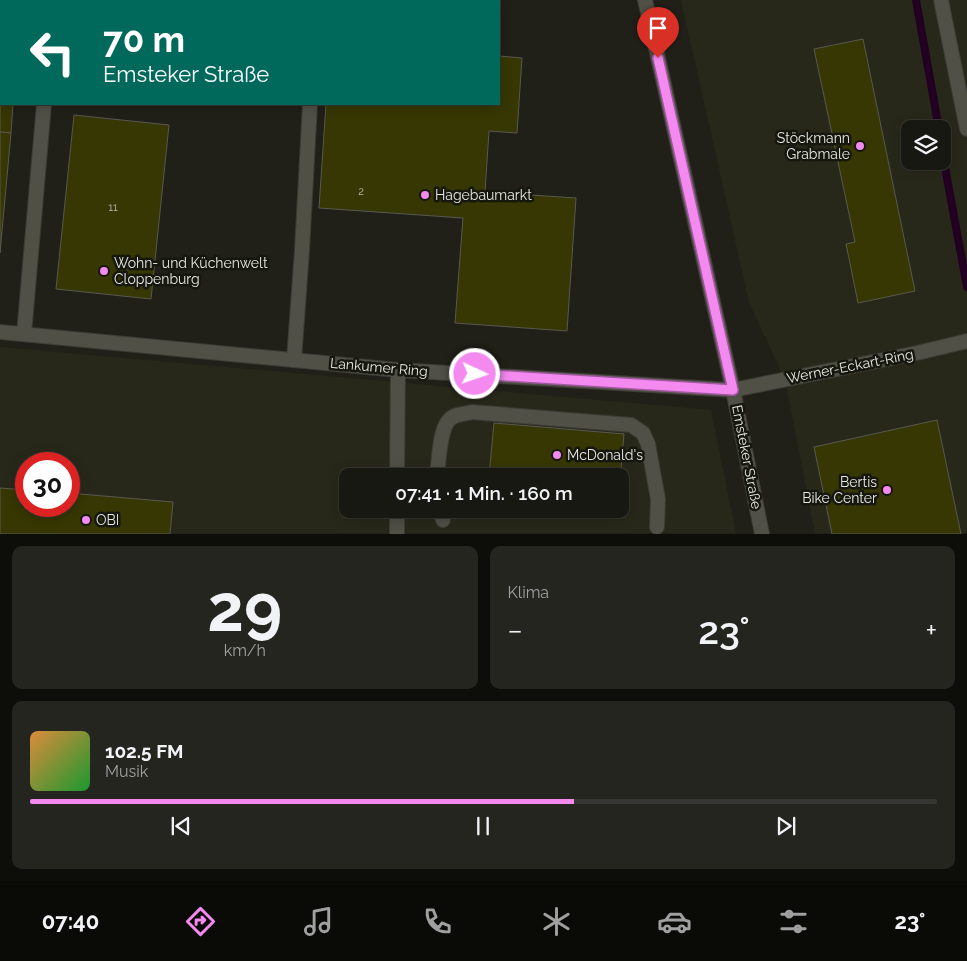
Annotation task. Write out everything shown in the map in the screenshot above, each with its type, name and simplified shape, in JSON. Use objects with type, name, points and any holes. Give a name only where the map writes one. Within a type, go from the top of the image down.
[{"type":"street","name":"Emsteker Straße","points":[[645,0],[733,390],[762,534]]},
{"type":"street","points":[[941,0],[967,129]]},
{"type":"street","points":[[24,334],[44,105]]},
{"type":"street","points":[[294,360],[310,105]]},
{"type":"street","name":"Lankumer Ring","points":[[0,332],[398,370],[733,390]]},
{"type":"street","name":"Werner-Eckart-Ring","points":[[733,390],[967,341]]},
{"type":"street","points":[[397,468],[398,370]]},
{"type":"street","points":[[438,468],[442,432],[448,420],[472,412],[631,425],[643,433],[648,444],[658,499],[657,527]]},
{"type":"street","points":[[397,518],[397,534]]},
{"type":"shaded area","points":[[681,0],[967,0],[967,533],[815,533],[785,380],[749,302]]},
{"type":"shaded area","points":[[0,347],[711,410],[736,533],[0,533]]},
{"type":"building","name":"Stöckmann Grabmale","points":[[863,39],[915,291],[858,303],[846,244],[855,242],[814,49]]},
{"type":"building","name":"Hagebaumarkt","points":[[500,56],[522,58],[517,133],[489,131],[485,192],[576,198],[567,331],[455,323],[463,218],[319,208],[326,105],[500,105]]},
{"type":"building","points":[[0,105],[13,105],[11,133],[0,132]]},
{"type":"building","points":[[74,115],[169,125],[151,299],[56,289]]},
{"type":"building","points":[[0,132],[11,133],[0,253]]},
{"type":"building","name":"Bertis Bike Center","points":[[937,420],[961,534],[832,534],[814,447]]},
{"type":"building","name":"McDonald's","points":[[494,423],[624,434],[621,468],[490,468]]},
{"type":"building","name":"OBI","points":[[0,488],[15,489],[15,517],[80,517],[80,494],[173,502],[170,534],[0,534]]},
{"type":"waterway","points":[[916,0],[937,120]]},
{"type":"waterway","points":[[945,170],[967,287]]},
{"type":"place","name":"Stöckmann Grabmale","points":[[860,146]]},
{"type":"place","name":"Hagebaumarkt","points":[[425,195]]},
{"type":"place","name":"Wohn- und Küchenwelt Cloppenburg","points":[[104,271]]},
{"type":"place","name":"McDonald's","points":[[557,455]]},
{"type":"place","name":"Bertis Bike Center","points":[[887,490]]},
{"type":"place","name":"OBI","points":[[86,520]]},
{"type":"route","points":[[475,374],[733,390],[658,58]]}]
